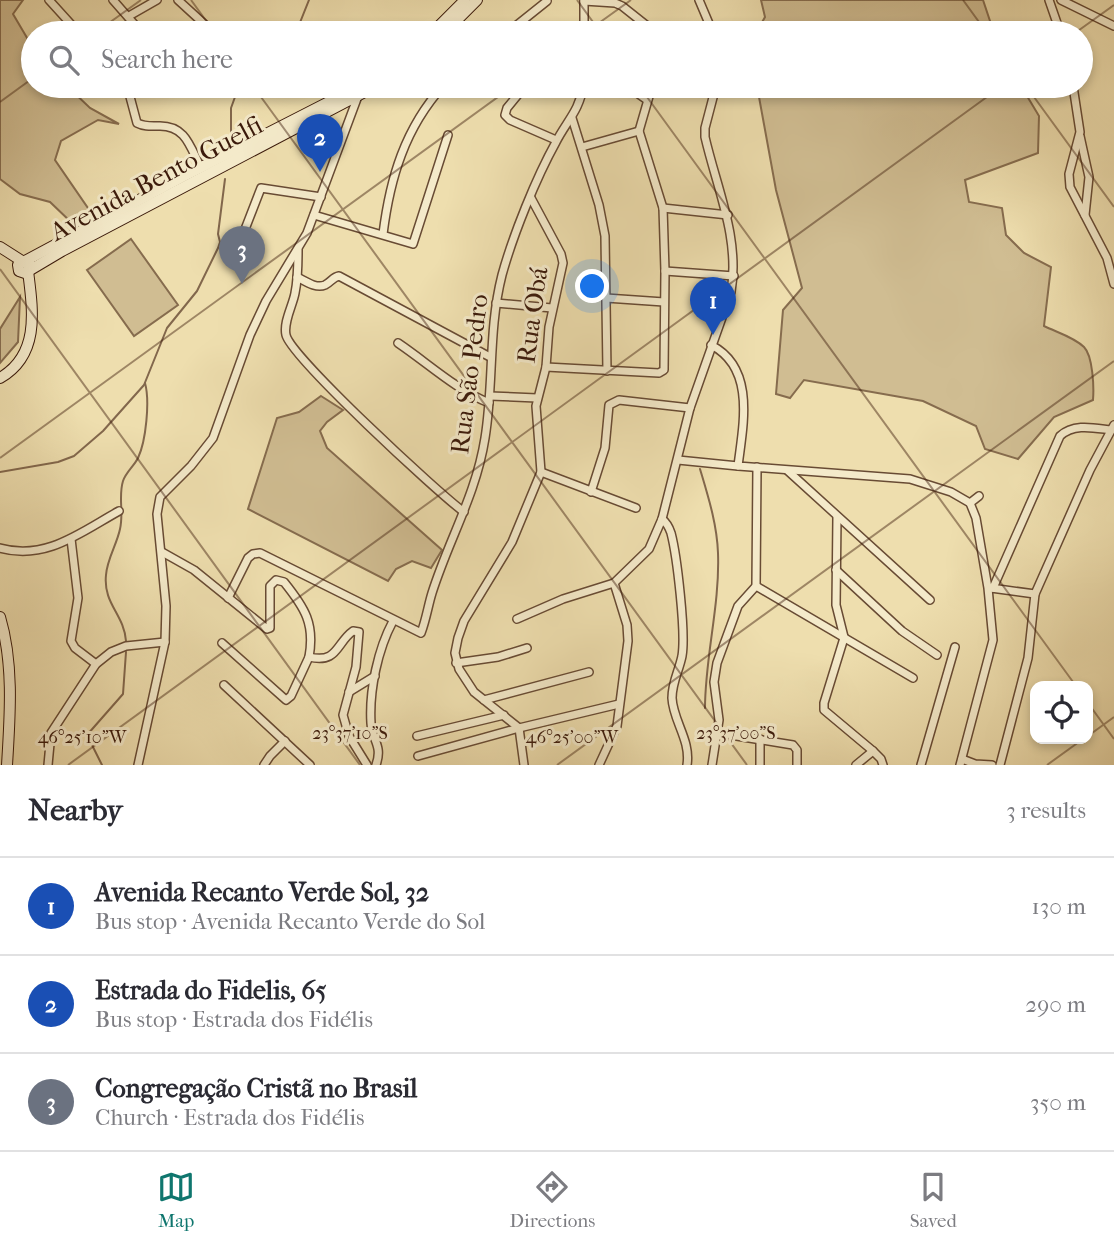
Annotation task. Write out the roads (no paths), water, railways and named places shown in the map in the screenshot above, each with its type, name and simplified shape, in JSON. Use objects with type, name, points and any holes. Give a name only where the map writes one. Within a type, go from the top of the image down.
[{"type":"main road","points":[[444,21],[465,0]]},
{"type":"main road","points":[[456,21],[477,0]]},
{"type":"main road","name":"Avenida Bento Guelfi","points":[[24,267],[343,98]]},
{"type":"main road","name":"Avenida Bento Guelfi","points":[[24,267],[201,167],[223,161]]},
{"type":"main road","points":[[0,378],[16,367],[26,353],[32,318],[24,267],[2,249]]},
{"type":"main road","points":[[0,617],[9,665],[7,765]]},
{"type":"street","points":[[49,0],[68,21]]},
{"type":"street","points":[[113,0],[133,21]]},
{"type":"street","points":[[129,16],[157,0]]},
{"type":"street","points":[[178,0],[201,21]]},
{"type":"street","points":[[584,21],[584,0],[615,3],[640,21]]},
{"type":"street","points":[[699,0],[708,21]]},
{"type":"street","points":[[1049,0],[1056,21]]},
{"type":"street","points":[[1061,0],[1114,26]]},
{"type":"street","points":[[522,21],[547,1]]},
{"type":"street","points":[[130,98],[137,123],[144,127],[171,126],[180,130],[201,167]]},
{"type":"street","points":[[138,765],[165,642],[166,607],[157,514],[160,497],[191,466],[213,438],[265,301],[298,250],[314,215],[355,98]]},
{"type":"street","points":[[383,234],[388,199],[403,147],[419,114],[433,98]]},
{"type":"street","points":[[515,98],[505,115],[510,120],[556,140]]},
{"type":"street","name":"Rua São Pedro","points":[[393,621],[421,634],[432,592],[480,464],[490,399],[490,357],[496,303],[503,273],[556,140],[572,118],[580,98]]},
{"type":"street","points":[[546,367],[659,373],[665,368],[663,208],[639,131],[647,100],[644,98]]},
{"type":"street","points":[[517,620],[562,599],[614,583],[649,549],[662,519],[690,408],[731,292],[734,276],[728,215],[705,137],[713,98]]},
{"type":"street","points":[[1075,98],[1089,177],[1085,215]]},
{"type":"street","points":[[572,118],[603,225],[607,372]]},
{"type":"street","points":[[582,147],[639,131]]},
{"type":"street","points":[[1080,132],[1069,181],[1072,194],[1107,258],[1114,284]]},
{"type":"street","points":[[314,215],[414,244],[448,135]]},
{"type":"street","points":[[242,237],[261,188],[321,197]]},
{"type":"street","name":"Rua Obá","points":[[490,399],[537,398],[546,367],[552,308],[561,271],[561,254],[531,198]]},
{"type":"street","points":[[663,208],[728,215]]},
{"type":"street","points":[[298,250],[297,277],[286,329],[294,348],[432,486],[464,512]]},
{"type":"street","points":[[665,271],[734,276]]},
{"type":"street","points":[[297,277],[318,286],[326,285],[335,276],[339,276],[490,357]]},
{"type":"street","points":[[606,298],[664,302]]},
{"type":"street","points":[[496,303],[552,308]]},
{"type":"street","points":[[398,343],[435,368],[460,390],[490,399]]},
{"type":"street","points":[[711,345],[726,355],[742,386],[744,417],[738,466]]},
{"type":"street","points":[[524,765],[519,728],[474,692],[456,663],[455,653],[457,638],[464,621],[512,542],[541,471],[537,398]]},
{"type":"street","points":[[590,492],[605,448],[611,402],[619,400],[690,408]]},
{"type":"street","points":[[990,588],[1060,436],[1065,431],[1079,427],[1112,427],[1074,503],[1035,594],[1028,658],[1000,765]]},
{"type":"street","points":[[678,460],[910,479],[951,492],[970,503],[976,518],[990,588],[993,640],[961,762],[992,765]]},
{"type":"street","points":[[712,765],[718,733],[714,682],[717,663],[738,606],[756,586],[757,467]]},
{"type":"street","points":[[541,471],[636,508]]},
{"type":"street","points":[[788,471],[930,600]]},
{"type":"street","points":[[970,503],[979,496]]},
{"type":"street","points":[[0,548],[24,553],[47,550],[119,511]]},
{"type":"street","points":[[837,517],[836,605],[844,638],[824,710],[873,751],[883,765]]},
{"type":"street","points":[[662,519],[671,534],[678,588],[682,650],[672,699],[688,751],[687,765]]},
{"type":"street","points":[[71,539],[78,598],[71,641],[75,648],[96,664]]},
{"type":"street","points":[[162,552],[194,570],[268,629],[271,622],[271,586],[276,580],[284,582],[311,627],[309,657],[291,696],[286,700],[222,643]]},
{"type":"street","points":[[228,598],[248,558],[256,553],[322,583],[393,621],[387,632],[375,676],[370,723],[379,752],[376,765]]},
{"type":"street","points":[[836,570],[902,631],[937,655]]},
{"type":"street","points":[[599,765],[615,734],[628,642],[627,625],[614,583]]},
{"type":"street","points":[[756,586],[913,678]]},
{"type":"street","points":[[990,588],[1035,594]]},
{"type":"street","points":[[309,657],[318,659],[334,654],[349,633],[359,632],[356,667],[343,715],[344,724],[367,765]]},
{"type":"street","points":[[48,765],[51,733],[96,664],[111,652],[126,646],[165,642]]},
{"type":"street","points":[[922,765],[955,647]]},
{"type":"street","points":[[456,663],[498,657],[527,648]]},
{"type":"street","points":[[484,700],[589,672]]},
{"type":"street","points":[[349,692],[375,676]]},
{"type":"street","points":[[225,685],[310,765]]},
{"type":"street","points":[[418,757],[519,728],[620,705]]},
{"type":"street","points":[[417,736],[505,715]]},
{"type":"street","points":[[718,733],[793,745],[797,750],[797,765]]},
{"type":"street","points":[[760,739],[760,765]]},
{"type":"street","points":[[264,765],[285,741]]},
{"type":"street","points":[[856,765],[873,751]]},
{"type":"waterway","points":[[301,21],[309,0]]},
{"type":"waterway","points":[[231,135],[231,108],[235,98]]},
{"type":"waterway","points":[[0,472],[58,462],[74,456],[103,431],[144,385],[167,328],[197,291],[218,248],[225,179]]},
{"type":"waterway","points":[[126,641],[122,623],[110,602],[106,575],[120,529],[123,481],[138,458],[143,442],[147,410],[145,383]]},
{"type":"waterway","points":[[700,469],[714,521],[718,553],[717,592],[705,708]]},
{"type":"waterway","points":[[102,765],[87,735],[123,694],[126,652]]},
{"type":"place","name":"Estrada do Fidelis, 65","points":[[320,172]]},
{"type":"place","name":"Congregação Cristã no Brasil","points":[[242,284]]},
{"type":"place","name":"Avenida Recanto Verde Sol, 32","points":[[713,335]]}]
